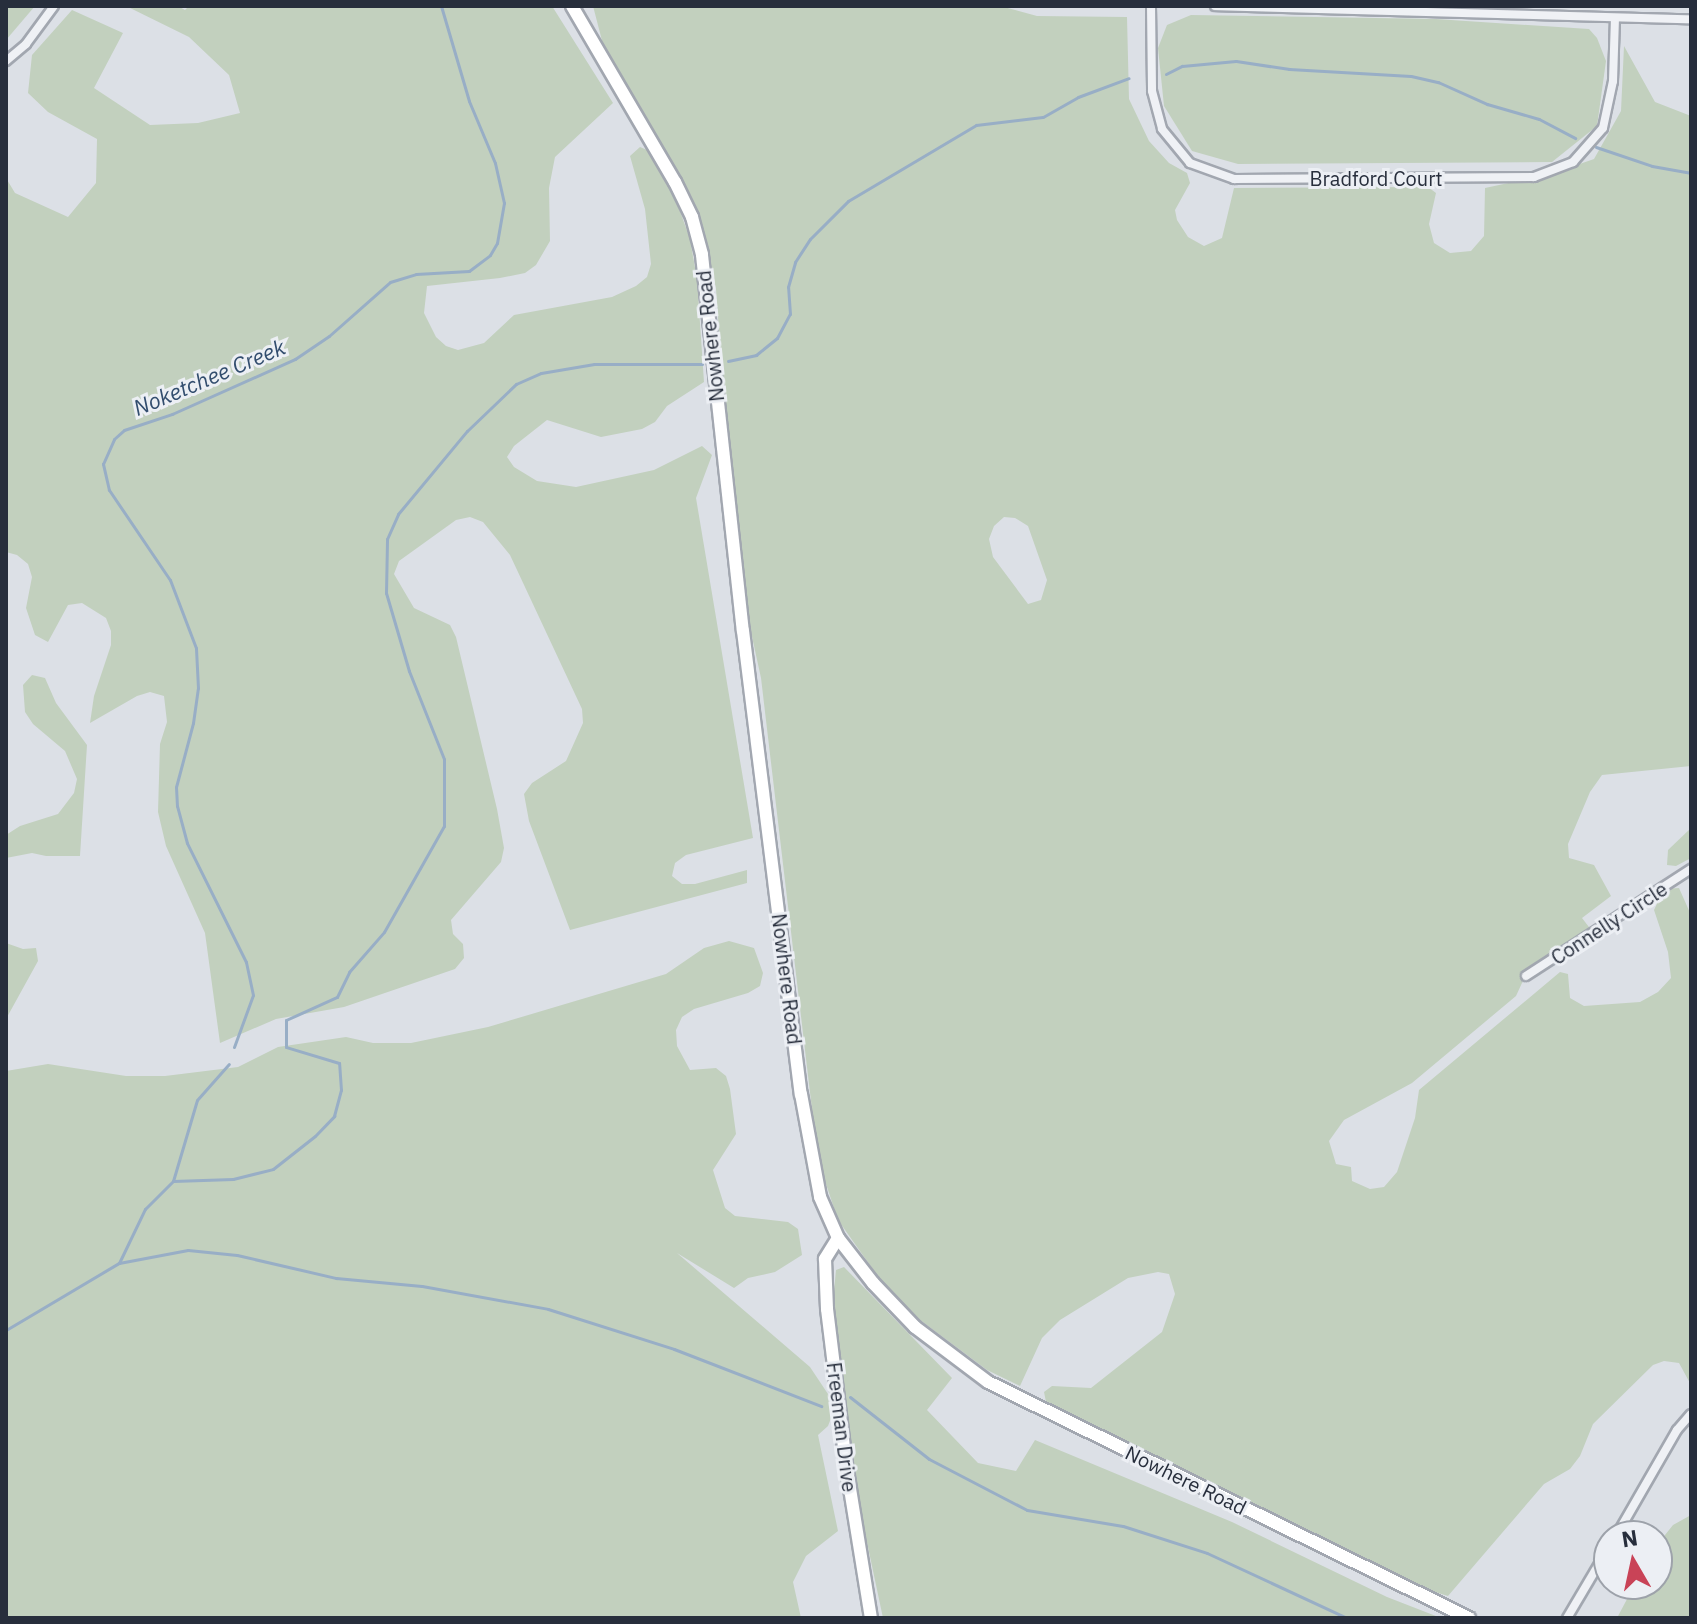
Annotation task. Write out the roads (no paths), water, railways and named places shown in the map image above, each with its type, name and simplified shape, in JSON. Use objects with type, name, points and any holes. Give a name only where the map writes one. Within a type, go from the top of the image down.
[{"type":"street","points":[[6,61],[26,44],[54,6]]},
{"type":"street","name":"Nowhere Road","points":[[572,6],[675,182],[692,217],[702,255],[743,631],[801,1094],[817,1187],[838,1238],[873,1283],[915,1327],[988,1382],[1469,1618]]},
{"type":"street","name":"Bradford Court","points":[[1151,6],[1152,91],[1162,129],[1190,163],[1234,179],[1534,177],[1573,162],[1603,128],[1613,81],[1615,18]]},
{"type":"street","points":[[1215,6],[1511,9],[1615,18],[1691,19]]},
{"type":"street","name":"Connelly Circle","points":[[1526,976],[1691,869]]},
{"type":"street","name":"Freeman Drive","points":[[838,1238],[825,1259],[827,1309],[846,1464],[871,1618]]},
{"type":"street","points":[[1625,1520],[1677,1430],[1691,1414]]},
{"type":"street","points":[[1567,1618],[1593,1574]]},
{"type":"waterway","name":"Noketchee Creek","points":[[234,1047],[253,995],[246,962],[187,843],[177,806],[176,787],[193,723],[198,688],[196,648],[170,580],[109,490],[103,464],[114,439],[124,430],[172,414],[295,359],[329,336],[390,282],[416,274],[469,271],[490,255],[497,243],[504,203],[495,163],[469,101],[441,6]]},
{"type":"waterway","points":[[1166,74],[1182,66],[1236,61],[1289,69],[1411,76],[1438,82],[1487,104],[1539,119],[1575,138]]},
{"type":"waterway","points":[[728,361],[756,355],[777,338],[790,314],[788,287],[795,262],[810,239],[848,201],[976,125],[1043,117],[1078,97],[1129,78]]},
{"type":"waterway","points":[[1596,147],[1652,166],[1691,173]]},
{"type":"waterway","points":[[173,1181],[233,1179],[273,1169],[315,1136],[334,1116],[341,1090],[339,1063],[286,1047],[286,1020],[337,997],[349,972],[384,932],[444,826],[444,759],[409,671],[386,593],[387,539],[398,514],[467,431],[516,384],[541,373],[594,364],[702,364]]},
{"type":"waterway","name":"Noketchee Creek","points":[[6,1330],[119,1263],[145,1209],[173,1181],[197,1100],[229,1064]]},
{"type":"waterway","points":[[119,1263],[188,1250],[237,1255],[336,1278],[422,1286],[548,1309],[674,1349],[821,1406]]},
{"type":"waterway","points":[[850,1397],[929,1459],[1027,1510],[1123,1526],[1207,1553],[1347,1618]]}]
